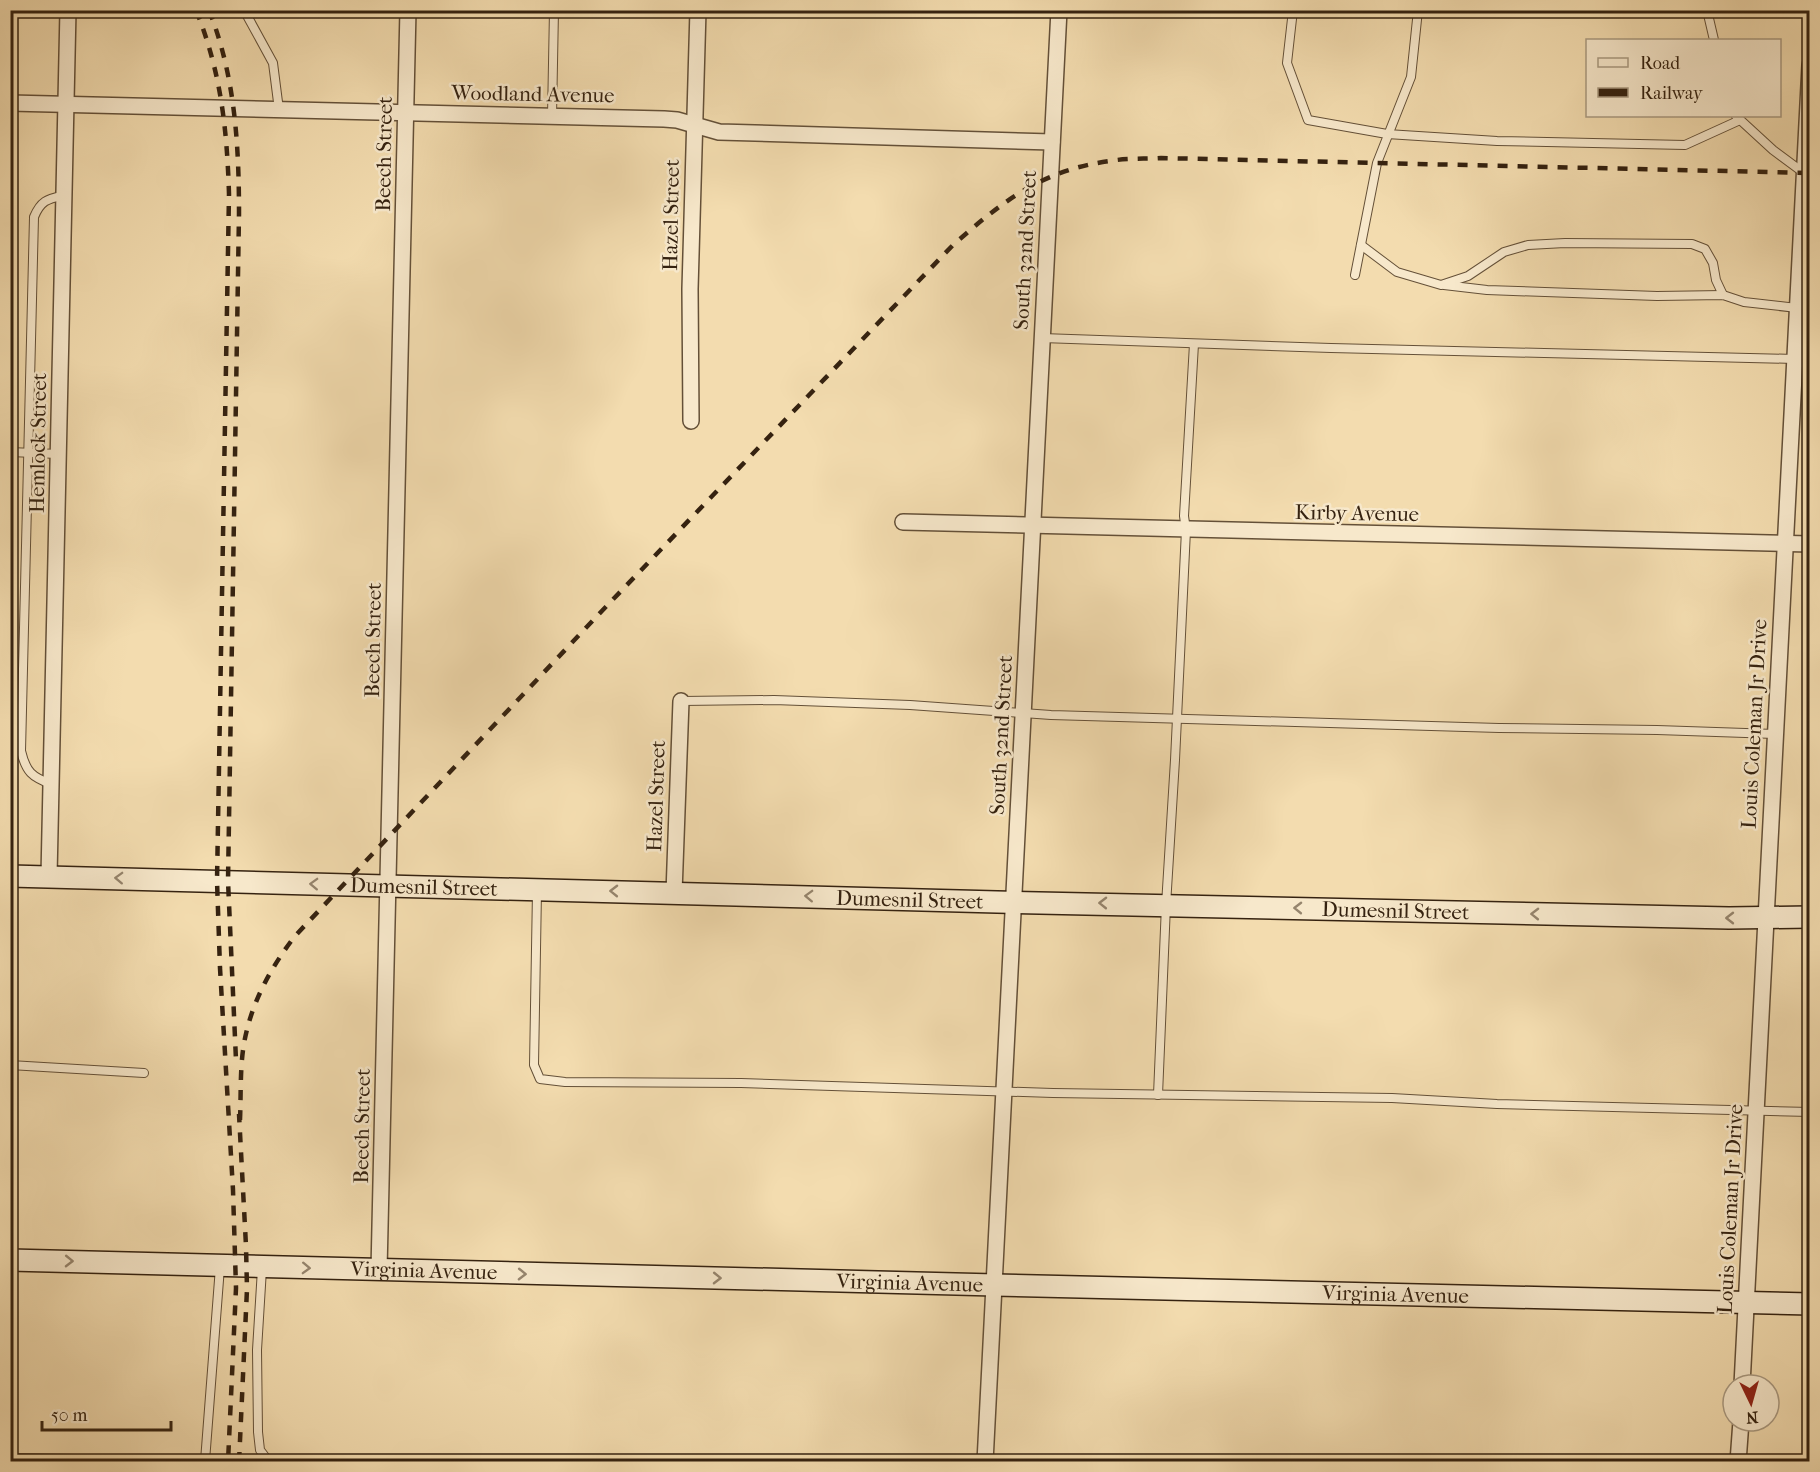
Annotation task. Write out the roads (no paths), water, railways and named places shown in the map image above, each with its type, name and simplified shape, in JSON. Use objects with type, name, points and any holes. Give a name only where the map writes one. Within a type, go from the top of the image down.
[{"type":"main road","name":"Dumesnil Street","points":[[10,876],[1729,918],[1809,917]]},
{"type":"main road","name":"Virginia Avenue","points":[[10,1260],[1809,1304]]},
{"type":"street","name":"Hemlock Street","points":[[49,876],[68,10]]},
{"type":"street","name":"Beech Street","points":[[379,1270],[408,10]]},
{"type":"street","name":"Hazel Street","points":[[691,421],[690,289],[698,10]]},
{"type":"street","name":"South 32nd Street","points":[[985,1461],[1059,10]]},
{"type":"street","name":"Louis Coleman Jr Drive","points":[[1743,1373],[1809,65]]},
{"type":"street","name":"Woodland Avenue","points":[[10,103],[664,119],[719,132],[1052,142]]},
{"type":"street","name":"Kirby Avenue","points":[[903,522],[1809,544]]},
{"type":"street","name":"Hazel Street","points":[[674,892],[681,701]]},
{"type":"street","points":[[1738,1461],[1739,1433]]},
{"type":"lane","points":[[244,10],[273,63],[279,110]]},
{"type":"lane","points":[[552,116],[554,10]]},
{"type":"lane","points":[[1293,10],[1287,63],[1308,120],[1388,134],[1497,141],[1684,145],[1738,118],[1773,150],[1804,173]]},
{"type":"lane","points":[[1355,275],[1377,163],[1411,77],[1418,10]]},
{"type":"lane","points":[[1707,10],[1714,39]]},
{"type":"lane","points":[[51,784],[32,775],[21,751],[34,217],[38,208],[47,199],[64,195]]},
{"type":"lane","points":[[1441,285],[1468,276],[1504,252],[1528,245],[1692,243],[1705,249],[1713,262],[1716,280],[1724,295]]},
{"type":"lane","points":[[1361,245],[1397,272],[1441,285],[1487,290],[1657,296],[1724,295],[1744,302],[1797,308]]},
{"type":"lane","points":[[1042,338],[1414,351],[1794,359]]},
{"type":"lane","points":[[1158,1095],[1194,344]]},
{"type":"lane","points":[[10,452],[58,454]]},
{"type":"lane","points":[[681,701],[774,700],[910,705],[1023,712],[1051,716],[1775,734]]},
{"type":"lane","points":[[537,889],[534,1065],[540,1079],[565,1082],[741,1083],[1053,1093],[1392,1098],[1497,1104],[1809,1112]]},
{"type":"lane","points":[[10,1065],[144,1073]]},
{"type":"lane","points":[[10,1458],[205,1461],[220,1265]]},
{"type":"lane","points":[[263,1266],[257,1350],[258,1432],[260,1450],[269,1461]]},
{"type":"railway","points":[[196,10],[205,33],[217,78],[227,147],[229,194],[217,881],[236,1288],[228,1462]]},
{"type":"railway","points":[[209,10],[218,35],[230,85],[234,110],[239,188],[228,881],[236,1060]]},
{"type":"railway","points":[[240,1120],[242,1059],[250,1019],[269,976],[295,936],[599,614],[953,245],[1007,201],[1025,190],[1044,180],[1086,165],[1123,159],[1161,158],[1810,173]]},
{"type":"railway","points":[[239,1114],[247,1289],[239,1462]]}]
